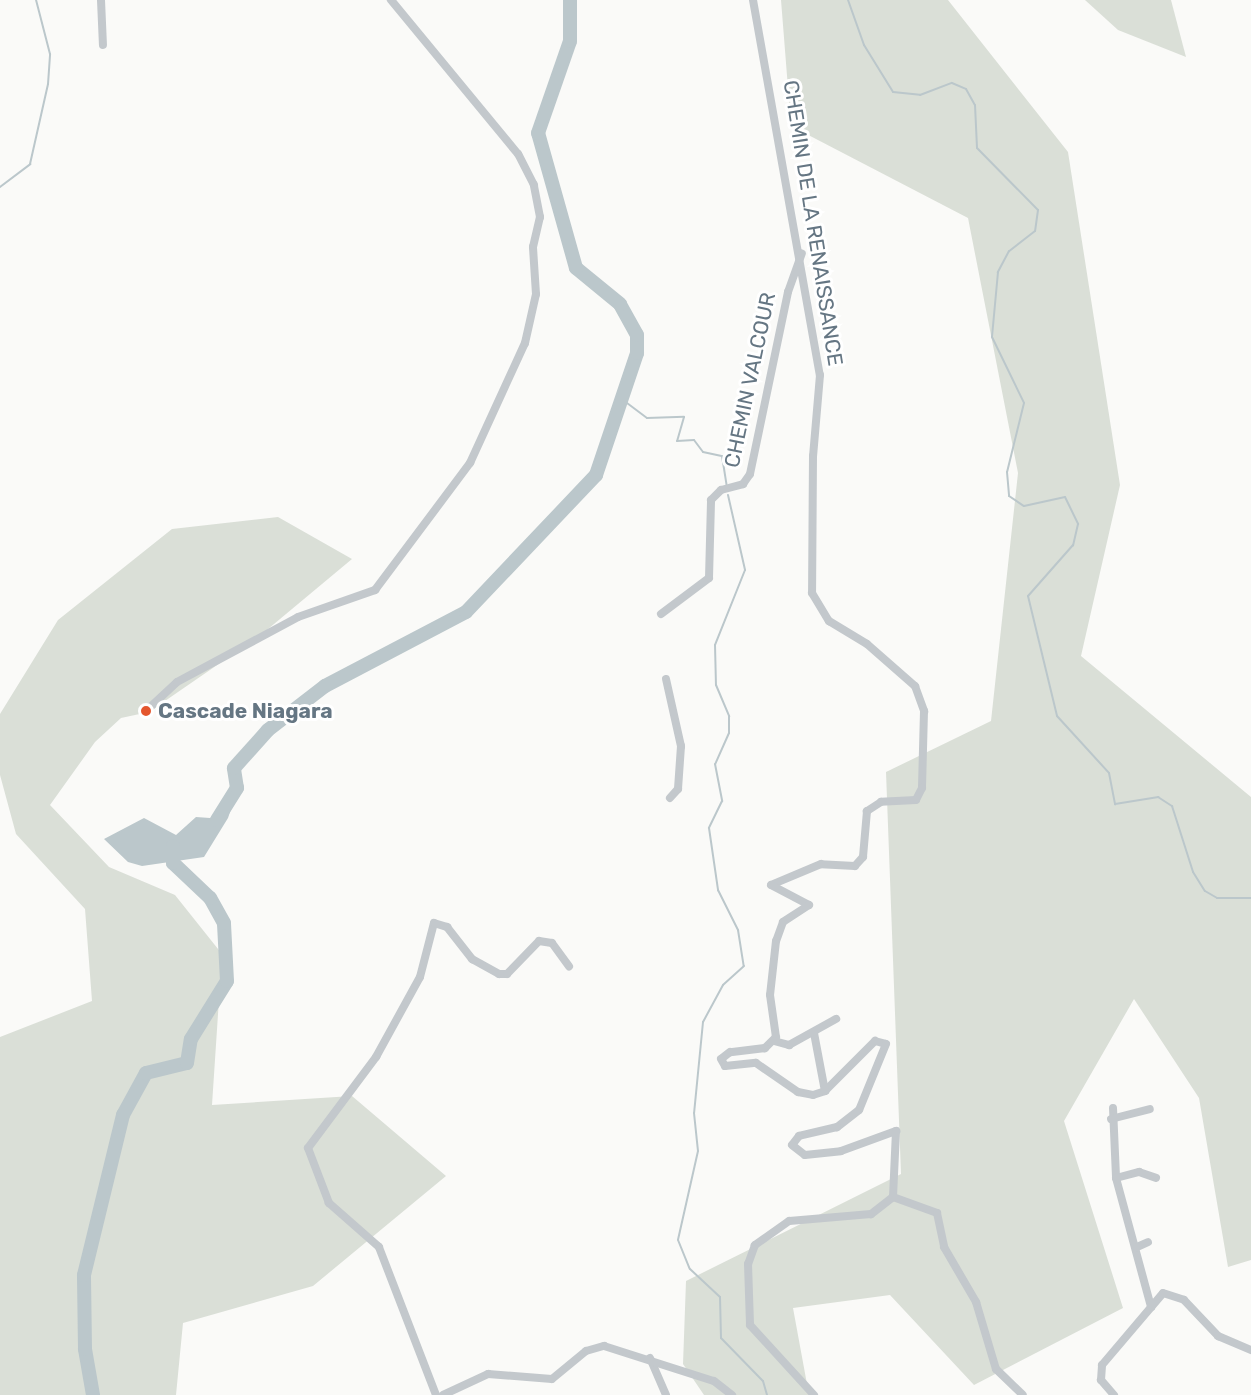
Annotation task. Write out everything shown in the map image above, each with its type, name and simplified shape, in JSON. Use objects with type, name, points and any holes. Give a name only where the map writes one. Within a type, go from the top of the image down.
[{"type":"street","points":[[101,0],[103,45]]},
{"type":"street","points":[[146,711],[177,682],[298,617],[375,590],[470,463],[525,343],[536,294],[533,247],[540,202],[534,185],[512,146],[391,0]]},
{"type":"street","name":"CHEMIN DE LA RENAISSANCE","points":[[753,0],[802,253],[820,375],[813,456],[812,593],[829,621],[867,644],[920,692],[922,788],[911,803],[881,802],[867,811],[862,856],[855,866],[821,864],[771,885],[809,905],[786,920],[778,933],[770,995],[774,1041]]},
{"type":"street","name":"CHEMIN VALCOUR","points":[[662,614],[709,578],[711,500],[721,490],[743,484],[750,474],[788,292],[802,253]]},
{"type":"street","points":[[666,680],[681,746],[678,789],[670,798]]},
{"type":"street","points":[[436,1395],[379,1247],[329,1203],[310,1143],[376,1058],[420,977],[434,923],[447,927],[472,959],[499,974],[507,974],[539,940],[552,943],[569,966]]},
{"type":"street","points":[[814,1395],[750,1325],[750,1256],[765,1235],[789,1221],[871,1214],[893,1197],[896,1131],[841,1151],[805,1155],[792,1145],[799,1136],[837,1126],[859,1110],[870,1094],[884,1041],[875,1041],[825,1091],[806,1095],[756,1064],[721,1062],[730,1052],[765,1048],[774,1041],[789,1045],[836,1019]]},
{"type":"street","points":[[814,1033],[825,1091]]},
{"type":"street","points":[[1113,1108],[1111,1119],[1116,1178],[1137,1247],[1151,1307]]},
{"type":"street","points":[[1111,1119],[1150,1109]]},
{"type":"street","points":[[1116,1178],[1139,1172],[1156,1178]]},
{"type":"street","points":[[893,1197],[937,1213],[944,1247],[976,1302],[996,1369],[1023,1395]]},
{"type":"street","points":[[1137,1247],[1148,1242]]},
{"type":"street","points":[[1114,1395],[1101,1380],[1102,1365],[1163,1293],[1176,1295],[1218,1336],[1251,1350]]},
{"type":"street","points":[[443,1395],[455,1393],[488,1374],[552,1379],[599,1347],[650,1358],[719,1383],[732,1395]]},
{"type":"street","points":[[650,1358],[666,1395]]},
{"type":"shaded area","points":[[781,0],[948,0],[1068,152],[1120,485],[1081,656],[1251,797],[1251,1260],[1228,1267],[1199,1098],[1134,999],[1064,1121],[1123,1308],[974,1385],[890,1295],[793,1308],[809,1395],[704,1395],[683,1364],[686,1281],[901,1174],[886,772],[991,721],[1018,473],[968,218],[791,126]]},
{"type":"shaded area","points":[[1085,0],[1171,0],[1186,57],[1118,30]]},
{"type":"shaded area","points":[[278,517],[352,559],[262,634],[149,712],[121,718],[95,742],[50,805],[109,867],[175,895],[222,954],[212,1105],[352,1096],[446,1176],[313,1286],[183,1323],[176,1395],[0,1395],[0,1037],[92,1001],[85,909],[16,834],[0,775],[0,714],[58,620],[172,529]]},
{"type":"shaded area","points":[[226,806],[231,809],[228,818],[204,857],[142,866],[128,862],[104,839],[144,818],[176,835],[196,817],[210,818]]},
{"type":"waterway","points":[[0,187],[30,164],[48,84],[50,54],[36,0]]},
{"type":"waterway","points":[[217,820],[237,788],[234,768],[268,730],[325,686],[466,612],[596,475],[637,353],[637,335],[620,304],[576,268],[538,133],[570,41],[570,0]]},
{"type":"waterway","points":[[848,0],[864,45],[893,92],[920,95],[952,83],[966,89],[975,105],[977,148],[1038,210],[1035,231],[1009,251],[998,272],[992,337],[1024,403],[1007,472],[1009,496],[1024,506],[1065,497],[1078,524],[1073,545],[1028,596],[1057,716],[1109,773],[1115,804],[1158,797],[1172,806],[1193,872],[1205,891],[1217,898],[1251,898]]},
{"type":"waterway","points":[[623,400],[647,418],[684,417],[677,441],[694,440],[703,452],[722,456],[727,486]]},
{"type":"waterway","points":[[728,495],[745,570],[715,645],[716,685],[729,716],[729,733],[715,764],[722,801],[709,828],[718,890],[738,930],[744,966],[723,985],[703,1022],[694,1113],[698,1151],[678,1240],[690,1269],[720,1297],[721,1338],[763,1381],[767,1395]]},
{"type":"waterway","points":[[93,1395],[85,1349],[84,1275],[123,1115],[146,1073],[187,1063],[191,1039],[227,981],[224,923],[210,898],[173,863],[173,846]]},
{"type":"place","name":"Cascade Niagara","points":[[146,711]]}]
